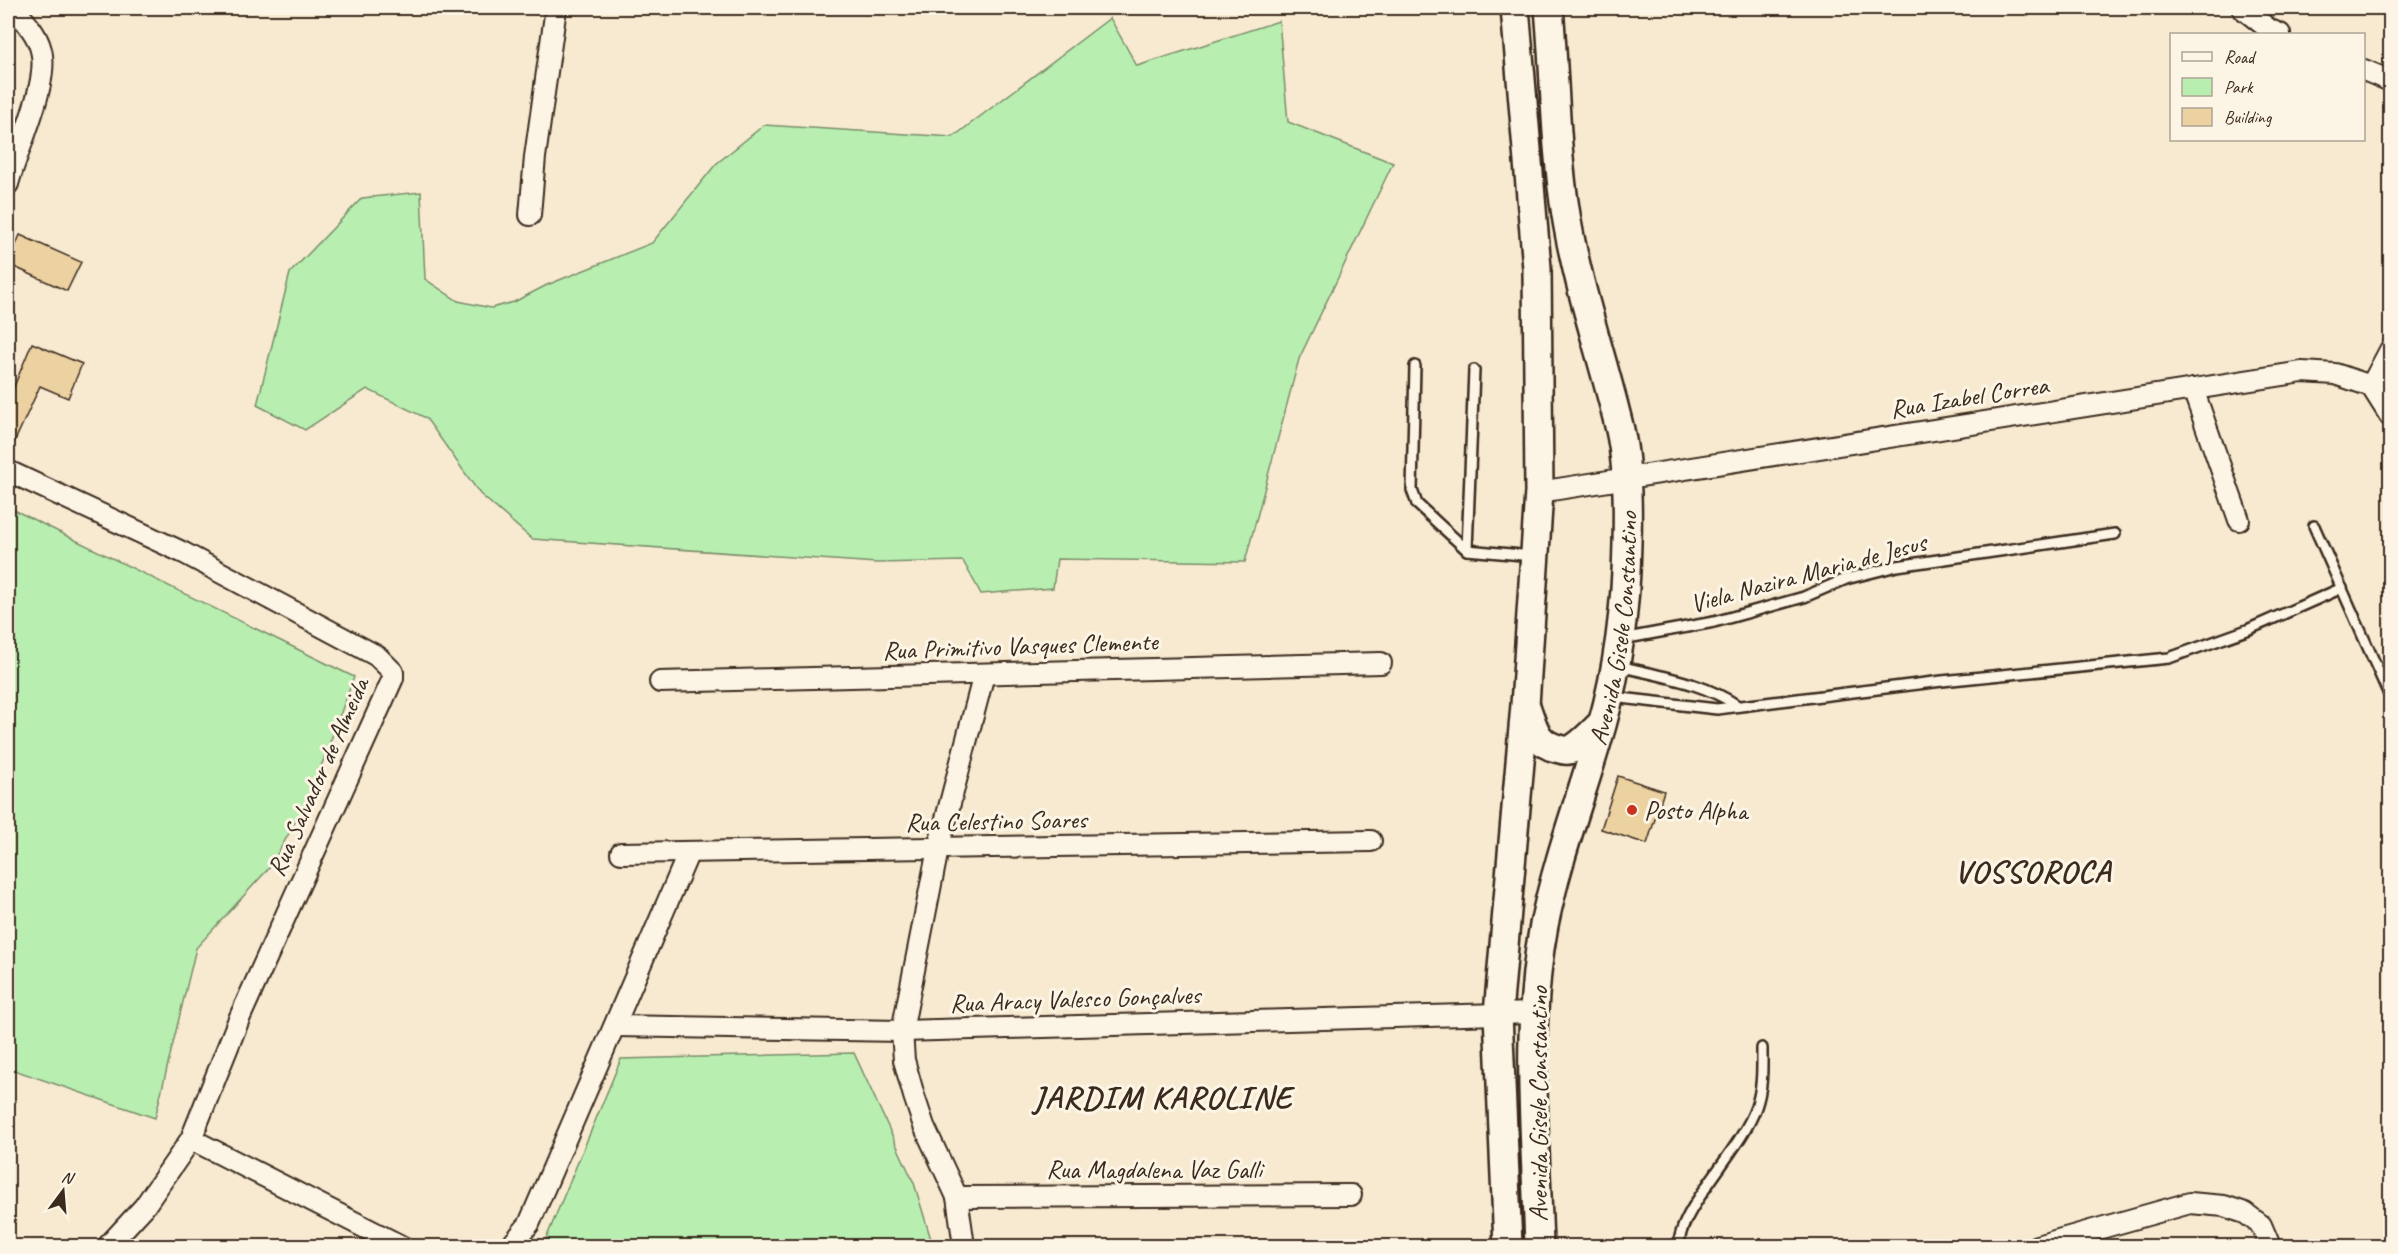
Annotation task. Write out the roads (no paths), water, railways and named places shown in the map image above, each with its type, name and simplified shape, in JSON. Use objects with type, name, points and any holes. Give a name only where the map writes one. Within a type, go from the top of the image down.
[{"type":"main road","name":"Avenida Gisele Constantino","points":[[1508,1246],[1498,1014],[1525,705],[1539,492],[1536,268],[1515,8]]},
{"type":"main road","name":"Avenida Gisele Constantino","points":[[1539,1246],[1533,1054],[1544,926],[1565,840],[1603,723],[1609,696],[1617,652],[1627,544],[1625,479],[1620,433],[1583,299],[1566,213],[1549,8]]},
{"type":"main road","points":[[1525,705],[1537,736],[1548,746],[1565,751],[1575,747],[1603,723]]},
{"type":"street","points":[[8,184],[42,84],[43,60],[34,32],[13,8]]},
{"type":"street","points":[[530,215],[535,158],[556,8]]},
{"type":"street","points":[[2242,8],[2270,30],[2278,33]]},
{"type":"street","points":[[2365,69],[2391,81]]},
{"type":"street","points":[[2391,350],[2371,386],[2391,416]]},
{"type":"street","name":"Rua Izabel Correa","points":[[1539,492],[2302,372],[2335,374],[2371,386]]},
{"type":"street","points":[[2193,389],[2239,520]]},
{"type":"street","name":"Rua Salvador de Almeida","points":[[8,471],[184,553],[377,656],[393,672],[393,678],[239,1019],[191,1139],[144,1207],[108,1246]]},
{"type":"street","name":"Rua Primitivo Vasques Clemente","points":[[660,681],[1381,663]]},
{"type":"street","points":[[963,1246],[957,1197],[924,1126],[914,1096],[904,1060],[902,1031],[939,849],[984,674]]},
{"type":"street","name":"Rua Celestino Soares","points":[[621,853],[1371,841]]},
{"type":"street","points":[[511,1246],[529,1224],[689,852]]},
{"type":"street","name":"Rua Aracy Valesco Gonçalves","points":[[616,1026],[902,1031],[1535,1013]]},
{"type":"street","points":[[191,1139],[401,1246]]},
{"type":"street","name":"Rua Magdalena Vaz Galli","points":[[957,1197],[1352,1195]]},
{"type":"street","points":[[2037,1246],[2083,1240],[2190,1203],[2224,1206],[2245,1213],[2261,1225],[2270,1246]]},
{"type":"lane","points":[[1415,366],[1412,490],[1417,504],[1467,550],[1535,556]]},
{"type":"lane","points":[[1467,550],[1474,370]]},
{"type":"lane","points":[[2314,526],[2391,697]]},
{"type":"lane","name":"Viela Nazira Maria de Jesus","points":[[1617,652],[1804,597],[1846,579],[1897,566],[2115,534]]},
{"type":"lane","points":[[1609,696],[1717,709],[1942,681],[2169,658],[2247,630],[2342,588]]},
{"type":"lane","points":[[1617,652],[1720,694],[1737,706]]},
{"type":"lane","points":[[1679,1241],[1686,1217],[1735,1149],[1756,1108],[1762,1083],[1762,1048]]},
{"type":"place","name":"Posto Alpha","points":[[1632,810]]},
{"type":"district","name":"VOSSOROCA","points":[[2033,871]]},
{"type":"district","name":"JARDIM KAROLINE","points":[[1163,1097]]}]
